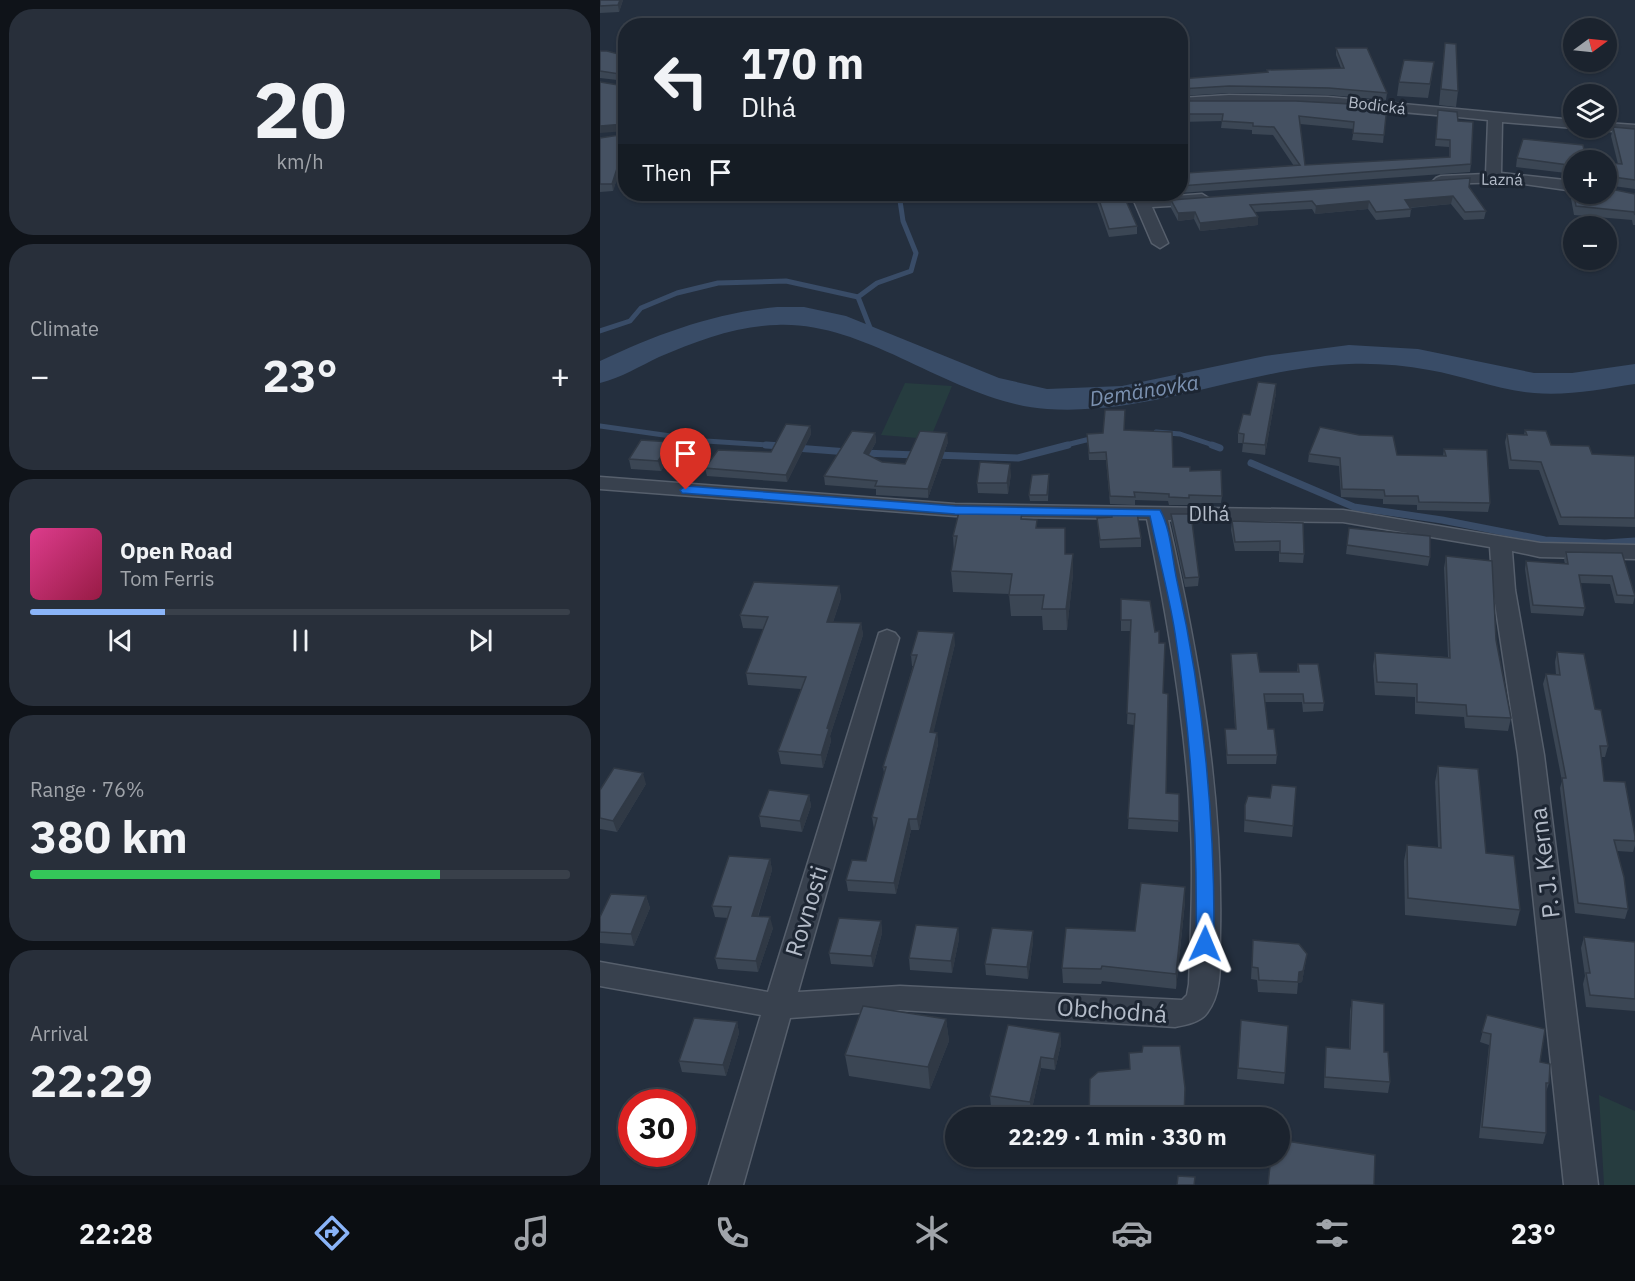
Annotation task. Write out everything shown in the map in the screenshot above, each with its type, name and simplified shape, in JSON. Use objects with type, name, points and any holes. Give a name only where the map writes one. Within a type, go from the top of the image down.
[{"type":"street","name":"Bodická","points":[[1188,101],[1246,97],[1324,99],[1563,123]]},
{"type":"street","points":[[1493,177],[1495,118]]},
{"type":"street","points":[[1617,128],[1635,129]]},
{"type":"street","name":"Lazná","points":[[1426,182],[1493,177],[1522,178],[1563,184]]},
{"type":"street","points":[[1188,198],[1214,198]]},
{"type":"street","points":[[1142,201],[1160,243]]},
{"type":"street","name":"Dlhá","points":[[600,483],[943,509],[1343,516],[1557,551],[1635,552]]},
{"type":"street","name":"Obchodná","points":[[600,974],[777,1006],[900,998],[1186,1014],[1199,1003],[1204,984],[1206,857],[1202,794],[1185,652],[1155,513]]},
{"type":"street","name":"P. J. Kerna","points":[[1500,543],[1504,590],[1531,755],[1571,1081],[1581,1185]]},
{"type":"street","name":"Rovnosti","points":[[726,1185],[887,638]]},
{"type":"green space","points":[[905,383],[952,386],[930,439],[881,435]]},
{"type":"green space","points":[[1599,1095],[1635,1111],[1635,1185],[1604,1185]]},
{"type":"building","points":[[600,0],[620,0],[618,5],[600,6]]},
{"type":"building","points":[[1445,43],[1456,44],[1458,91],[1441,89]]},
{"type":"building","points":[[1336,48],[1367,48],[1387,93],[1329,88],[1229,86],[1188,89],[1188,78],[1268,72],[1267,70],[1344,68]]},
{"type":"building","points":[[600,51],[618,54],[618,74],[600,71]]},
{"type":"building","points":[[1404,60],[1434,62],[1430,84],[1399,82]]},
{"type":"building","points":[[600,82],[618,85],[618,124],[600,126]]},
{"type":"building","points":[[1188,101],[1296,101],[1387,106],[1384,135],[1353,133],[1354,122],[1299,116],[1305,165],[1450,157],[1450,140],[1436,139],[1438,110],[1457,112],[1458,121],[1473,122],[1471,164],[1188,185],[1188,173],[1300,165],[1274,127],[1222,121],[1223,114],[1188,114]]},
{"type":"building","points":[[1617,127],[1635,129],[1635,180],[1617,178],[1617,164],[1622,164],[1616,138]]},
{"type":"building","points":[[618,135],[618,165],[612,184],[600,184],[600,138]]},
{"type":"building","points":[[1523,139],[1583,145],[1584,150],[1563,150],[1563,164],[1517,158]]},
{"type":"building","points":[[1470,178],[1469,187],[1486,211],[1465,212],[1453,196],[1405,200],[1411,209],[1376,212],[1369,201],[1316,206],[1312,201],[1250,205],[1258,217],[1200,223],[1195,212],[1178,213],[1172,201],[1188,201],[1188,199]]},
{"type":"building","points":[[1617,190],[1635,194],[1635,215],[1634,212],[1576,206],[1576,204],[1617,204]]},
{"type":"building","points":[[1099,201],[1126,201],[1137,226],[1109,229]]},
{"type":"building","points":[[1258,382],[1276,384],[1265,445],[1243,443],[1244,434],[1238,433],[1243,414],[1250,415]]},
{"type":"building","points":[[1105,410],[1125,410],[1124,430],[1172,432],[1173,467],[1190,467],[1190,471],[1221,470],[1222,496],[1189,495],[1189,498],[1169,497],[1169,494],[1134,492],[1135,497],[1110,496],[1106,452],[1089,453],[1087,434],[1103,433]]},
{"type":"building","points":[[786,424],[810,426],[786,475],[705,468],[718,450],[771,452]]},
{"type":"building","points":[[1320,427],[1359,435],[1393,436],[1397,455],[1446,456],[1444,449],[1487,450],[1490,503],[1419,502],[1418,496],[1385,496],[1384,490],[1342,489],[1340,458],[1309,454]]},
{"type":"building","points":[[1525,430],[1546,431],[1551,445],[1589,446],[1592,454],[1635,456],[1635,518],[1561,517],[1541,462],[1511,460],[1507,434],[1527,435]]},
{"type":"building","points":[[852,431],[875,433],[864,453],[882,462],[905,464],[920,431],[947,433],[928,489],[875,486],[877,481],[824,476]]},
{"type":"building","points":[[641,440],[671,442],[658,461],[629,459]]},
{"type":"building","points":[[980,462],[1010,464],[1007,483],[977,483]]},
{"type":"building","points":[[1049,474],[1047,495],[1029,495],[1032,475]]},
{"type":"building","points":[[960,508],[1022,511],[1021,519],[1037,520],[1036,528],[1065,528],[1065,554],[1073,554],[1066,609],[1042,609],[1044,595],[1009,595],[1012,574],[951,571],[957,536],[953,536]]},
{"type":"building","points":[[1112,512],[1137,513],[1141,538],[1100,540],[1097,518],[1112,517]]},
{"type":"building","points":[[1171,514],[1191,514],[1199,577],[1185,578]]},
{"type":"building","points":[[1232,521],[1303,523],[1304,554],[1280,553],[1280,541],[1235,542]]},
{"type":"building","points":[[1349,528],[1430,536],[1430,557],[1347,545]]},
{"type":"building","points":[[1566,552],[1622,553],[1635,596],[1617,595],[1612,576],[1579,575],[1585,608],[1533,605],[1526,561],[1568,564]]},
{"type":"building","points":[[1446,556],[1492,561],[1496,640],[1511,718],[1467,716],[1466,705],[1417,702],[1417,684],[1377,682],[1375,653],[1450,658]]},
{"type":"building","points":[[754,582],[839,586],[827,622],[861,623],[827,728],[829,729],[821,755],[778,751],[806,677],[746,673],[768,617],[740,615]]},
{"type":"building","points":[[1121,599],[1150,601],[1155,632],[1159,631],[1159,643],[1165,643],[1163,693],[1168,694],[1166,793],[1179,794],[1179,821],[1128,818],[1135,714],[1127,713],[1131,620],[1121,620]]},
{"type":"building","points":[[918,631],[954,633],[930,732],[937,733],[917,819],[909,819],[894,883],[846,880],[852,860],[866,861],[877,818],[872,817],[886,767],[883,767],[917,655],[911,655]]},
{"type":"building","points":[[1557,652],[1584,654],[1595,709],[1601,710],[1608,746],[1600,746],[1604,781],[1625,782],[1635,841],[1614,840],[1624,877],[1628,909],[1578,903],[1562,778],[1566,778],[1546,674],[1560,675]]},
{"type":"building","points":[[1257,653],[1260,672],[1299,672],[1298,664],[1318,664],[1324,703],[1304,703],[1303,694],[1264,694],[1268,729],[1274,729],[1277,755],[1227,755],[1225,729],[1236,729],[1231,654]]},
{"type":"building","points":[[1438,766],[1478,769],[1486,853],[1514,856],[1520,910],[1408,898],[1407,845],[1441,848]]},
{"type":"building","points":[[614,768],[643,773],[613,821],[600,818],[600,790]]},
{"type":"building","points":[[1272,785],[1296,787],[1293,826],[1245,820],[1245,805],[1248,796],[1270,798]]},
{"type":"building","points":[[769,790],[809,795],[800,821],[759,816]]},
{"type":"building","points":[[729,856],[770,859],[752,916],[770,917],[756,961],[715,958],[731,907],[712,906]]},
{"type":"building","points":[[1141,883],[1185,887],[1176,974],[1102,966],[1101,969],[1062,968],[1066,928],[1135,931]]},
{"type":"building","points":[[611,894],[646,896],[631,934],[600,932],[600,917]]},
{"type":"building","points":[[839,918],[881,921],[871,956],[829,953]]},
{"type":"building","points":[[916,925],[958,928],[951,961],[909,958]]},
{"type":"building","points":[[992,928],[1033,931],[1027,967],[985,964]]},
{"type":"building","points":[[1584,937],[1635,942],[1635,999],[1590,995],[1586,973],[1590,973]]},
{"type":"building","points":[[1253,940],[1299,944],[1307,954],[1303,971],[1299,972],[1298,982],[1259,980],[1258,968],[1252,967]]},
{"type":"building","points":[[1352,1000],[1384,1004],[1384,1052],[1388,1052],[1390,1082],[1325,1077],[1326,1047],[1350,1049]]},
{"type":"building","points":[[863,1006],[946,1019],[928,1067],[845,1055]]},
{"type":"building","points":[[1487,1015],[1545,1029],[1540,1062],[1550,1064],[1549,1083],[1546,1083],[1546,1133],[1482,1127],[1491,1034],[1482,1032]]},
{"type":"building","points":[[694,1018],[737,1022],[723,1065],[679,1061]]},
{"type":"building","points":[[1241,1020],[1288,1026],[1285,1073],[1238,1068]]},
{"type":"building","points":[[1008,1025],[1060,1033],[1054,1059],[1041,1057],[1030,1102],[990,1096]]},
{"type":"building","points":[[1143,1046],[1180,1046],[1185,1088],[1184,1107],[1089,1107],[1090,1079],[1098,1072],[1130,1069],[1129,1053],[1142,1052]]},
{"type":"building","points":[[1290,1142],[1375,1155],[1374,1185],[1268,1185],[1270,1167],[1290,1167]]},
{"type":"building","points":[[1178,1176],[1195,1177],[1194,1185],[1177,1185]]},
{"type":"waterway","points":[[858,297],[877,283],[911,271],[916,253],[903,221],[900,201]]},
{"type":"waterway","points":[[600,331],[630,321],[641,308],[677,293],[718,283],[786,281],[858,297]]},
{"type":"waterway","points":[[858,297],[874,338]]},
{"type":"waterway","name":"Demänovka","points":[[600,373],[648,350],[698,331],[750,318],[804,316],[835,322],[868,334],[987,384],[1017,394],[1047,399],[1085,400],[1122,396],[1301,359],[1349,354],[1418,358],[1507,379],[1547,384],[1572,383],[1635,374]]},
{"type":"waterway","points":[[600,426],[706,441],[782,446],[766,445]]},
{"type":"waterway","points":[[1156,432],[1180,434],[1216,446]]},
{"type":"waterway","points":[[1062,446],[1094,438]]},
{"type":"waterway","points":[[934,455],[1018,458],[1068,445]]},
{"type":"waterway","points":[[1212,445],[1220,448]]},
{"type":"waterway","points":[[796,448],[848,452]]},
{"type":"waterway","points":[[862,453],[917,455]]},
{"type":"waterway","points":[[1251,463],[1354,507],[1442,520],[1545,540],[1605,543],[1635,541]]},
{"type":"route","points":[[686,490],[955,510],[1155,513],[1182,631],[1193,706],[1206,857],[1205,944]]}]
